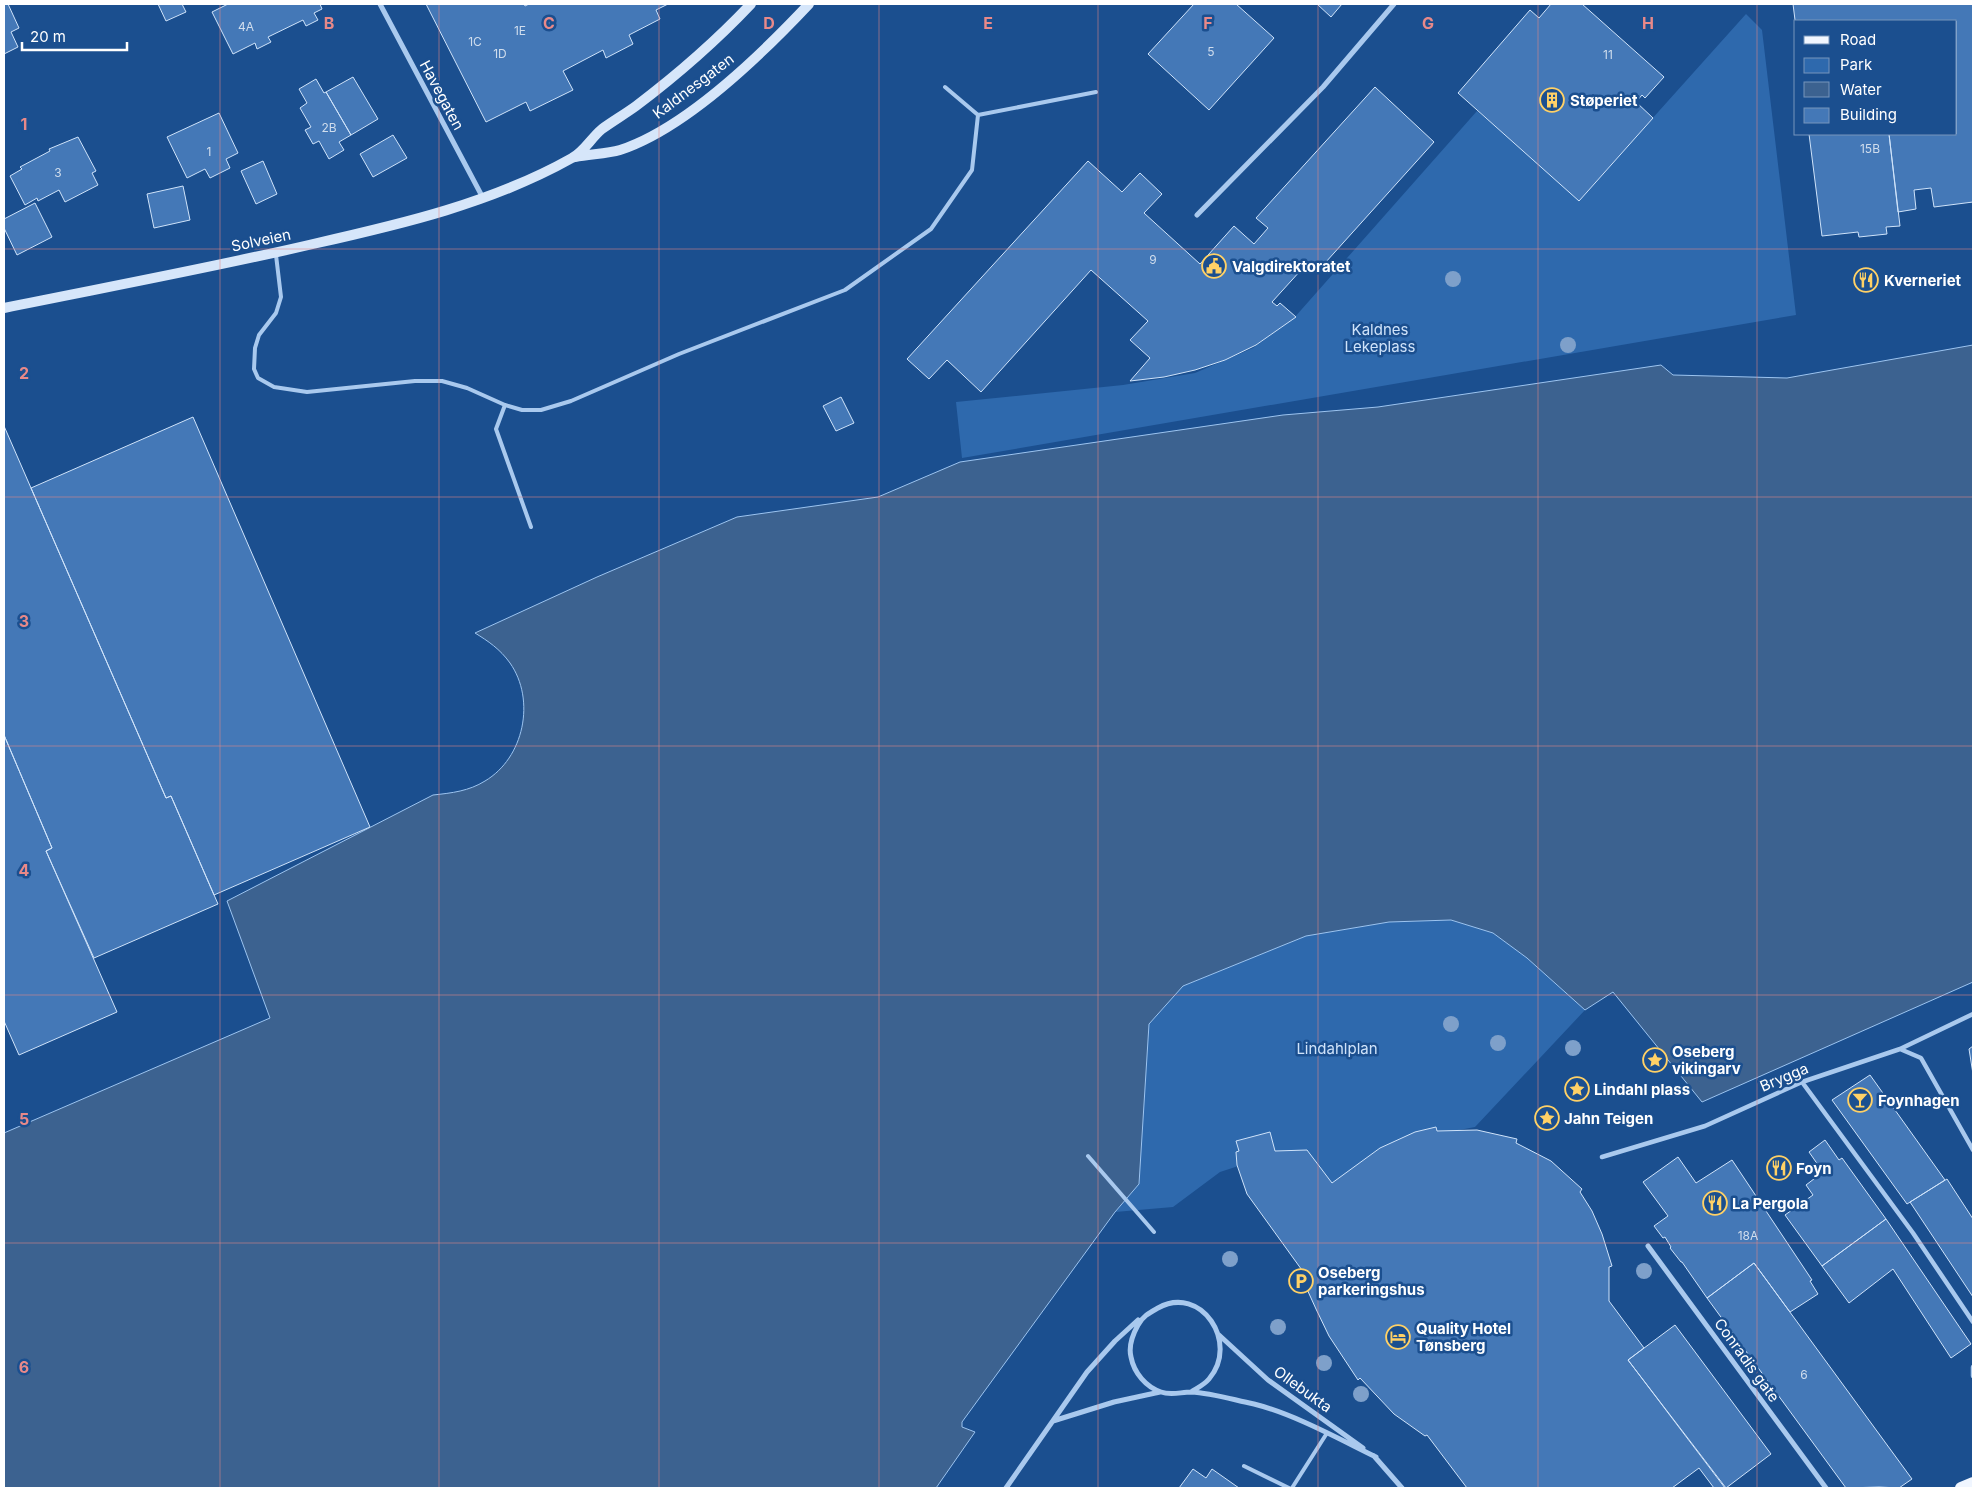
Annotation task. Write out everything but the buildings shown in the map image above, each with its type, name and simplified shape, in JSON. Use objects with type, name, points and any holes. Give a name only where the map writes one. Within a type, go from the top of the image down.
[{"type":"main road","name":"Kaldnesgaten","points":[[575,157],[600,130],[636,106],[686,66],[751,4]]},
{"type":"main road","name":"Kaldnesgaten","points":[[520,183],[575,157],[620,150],[654,135],[708,98],[732,78],[809,4]]},
{"type":"main road","name":"Solveien","points":[[4,308],[275,253],[427,217],[520,183]]},
{"type":"main road","points":[[1961,1488],[1973,1483]]},
{"type":"street","name":"Havegaten","points":[[380,4],[483,198]]},
{"type":"street","points":[[1197,215],[1323,87],[1394,4]]},
{"type":"street","name":"Brygga","points":[[1602,1156],[1705,1126],[1802,1082],[1900,1049],[1973,1014]]},
{"type":"street","points":[[1900,1049],[1921,1058],[1973,1150]]},
{"type":"street","points":[[1802,1082],[1913,1233],[1973,1322]]},
{"type":"street","name":"Conradis gate","points":[[1648,1246],[1826,1488]]},
{"type":"street","name":"Ollebukta","points":[[1006,1488],[1087,1372],[1115,1341],[1143,1316],[1166,1303],[1185,1303],[1194,1306],[1208,1316],[1220,1335],[1268,1380],[1376,1457],[1402,1488]]},
{"type":"street","points":[[1143,1316],[1132,1335],[1131,1360],[1139,1377],[1160,1392]]},
{"type":"street","points":[[1190,1392],[1208,1381],[1217,1368],[1221,1350],[1220,1335]]},
{"type":"street","points":[[1973,1367],[1973,1376]]},
{"type":"street","name":"Ollebukta","points":[[1053,1422],[1114,1402],[1160,1392],[1168,1394],[1190,1392],[1257,1405],[1327,1433],[1376,1457]]},
{"type":"lane","points":[[945,87],[978,116]]},
{"type":"lane","points":[[978,116],[1096,92]]},
{"type":"lane","points":[[275,253],[281,297],[276,313],[259,335],[255,348],[254,369],[258,378],[274,387],[308,392],[415,381],[442,382],[467,388],[505,405],[522,410],[541,410],[570,401],[679,354],[845,290],[931,229],[972,170],[978,116]]},
{"type":"lane","points":[[505,405],[496,429],[531,527]]},
{"type":"lane","points":[[1088,1156],[1154,1232]]},
{"type":"lane","points":[[1244,1466],[1291,1488],[1327,1433]]},
{"type":"green space","name":"Kaldnes Lekeplass","points":[[1746,14],[1762,30],[1796,315],[962,458],[956,402],[1123,385],[1195,373],[1253,348],[1294,318],[1477,111],[1581,198]]},
{"type":"green space","name":"Lindahlplan","points":[[1451,920],[1493,933],[1527,958],[1585,1010],[1475,1127],[1412,1139],[1321,1190],[1263,1158],[1220,1172],[1173,1207],[1115,1212],[1139,1184],[1149,1024],[1183,986],[1306,936],[1389,922]]},
{"type":"water","points":[[1973,345],[1973,982],[1702,1102],[1613,992],[1585,1010],[1527,958],[1493,933],[1451,920],[1389,922],[1306,936],[1183,986],[1149,1024],[1139,1184],[1115,1212],[962,1422],[962,1427],[975,1432],[936,1488],[4,1488],[4,1133],[270,1018],[227,901],[433,795],[473,787],[498,771],[509,758],[517,743],[524,711],[523,694],[518,678],[510,663],[494,646],[475,633],[597,577],[737,517],[878,497],[960,462],[1283,415],[1378,407],[1661,365],[1673,375],[1787,378]]},
{"type":"place","name":"Støperiet","points":[[1552,100]]},
{"type":"place","name":"Valgdirektoratet","points":[[1214,266]]},
{"type":"place","name":"Kverneriet","points":[[1866,280]]},
{"type":"place","name":"Oseberg vikingarv","points":[[1655,1060]]},
{"type":"place","name":"Lindahl plass","points":[[1577,1089]]},
{"type":"place","name":"Foynhagen","points":[[1860,1100]]},
{"type":"place","name":"Jahn Teigen","points":[[1547,1118]]},
{"type":"place","name":"Foyn","points":[[1779,1168]]},
{"type":"place","name":"La Pergola","points":[[1715,1203]]},
{"type":"place","name":"Oseberg parkeringshus","points":[[1301,1281]]},
{"type":"place","name":"Quality Hotel Tønsberg","points":[[1398,1337]]}]
